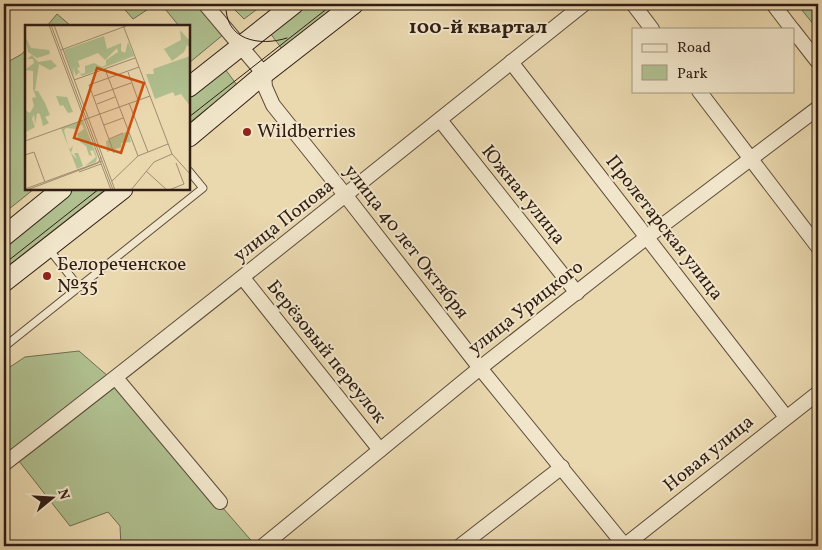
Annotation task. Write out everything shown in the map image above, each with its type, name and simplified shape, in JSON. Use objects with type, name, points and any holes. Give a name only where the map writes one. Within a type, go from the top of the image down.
[{"type":"street","name":"улица 40 лет Октября","points":[[205,4],[264,74],[265,87],[273,105],[480,368],[625,546]]},
{"type":"street","points":[[190,86],[294,4]]},
{"type":"street","points":[[190,135],[264,74],[354,4]]},
{"type":"street","name":"улица Попова","points":[[4,464],[243,278],[584,4]]},
{"type":"street","points":[[633,4],[651,28]]},
{"type":"street","points":[[773,4],[792,28]]},
{"type":"street","points":[[794,30],[818,62]]},
{"type":"street","name":"Пролетарская улица","points":[[511,62],[786,417]]},
{"type":"street","points":[[700,92],[818,247]]},
{"type":"street","name":"улица Урицкого","points":[[263,546],[480,368],[647,237],[818,108]]},
{"type":"street","name":"Южная улица","points":[[440,120],[577,292]]},
{"type":"street","points":[[4,236],[61,190]]},
{"type":"street","points":[[4,282],[122,190]]},
{"type":"street","name":"Берёзовый переулок","points":[[243,278],[380,450]]},
{"type":"street","points":[[116,378],[220,502]]},
{"type":"street","name":"Новая улица","points":[[625,546],[818,393]]},
{"type":"street","points":[[460,546],[562,467]]},
{"type":"lane","points":[[4,347],[203,188],[190,172]]},
{"type":"lane","points":[[48,247],[79,287]]},
{"type":"green space","points":[[120,4],[156,4],[133,19]]},
{"type":"green space","points":[[161,4],[200,4],[224,34],[190,62],[190,25],[178,25]]},
{"type":"green space","points":[[229,4],[264,4],[244,19]]},
{"type":"green space","points":[[307,4],[338,4],[282,49],[270,33]]},
{"type":"green space","points":[[797,4],[818,4],[818,30]]},
{"type":"green space","points":[[57,14],[70,25],[48,25]]},
{"type":"green space","points":[[25,50],[25,190],[33,190],[4,213],[4,64]]},
{"type":"green space","points":[[225,69],[237,85],[190,122],[190,97]]},
{"type":"green space","points":[[72,190],[105,190],[4,269],[4,243]]},
{"type":"green space","points":[[79,351],[109,377],[256,546],[121,546],[120,526],[108,512],[70,526],[4,442],[4,371],[25,357]]},
{"type":"tram line","points":[[226,4],[227,16],[231,26],[245,38],[265,42],[287,38]]},
{"type":"tram line","points":[[190,116],[333,4]]},
{"type":"tram line","points":[[4,264],[98,190]]},
{"type":"place","name":"Wildberries","points":[[247,132]]},
{"type":"place","name":"Белореченское №35","points":[[47,276]]},
{"type":"district","name":"100-й квартал","points":[[478,28]]}]
